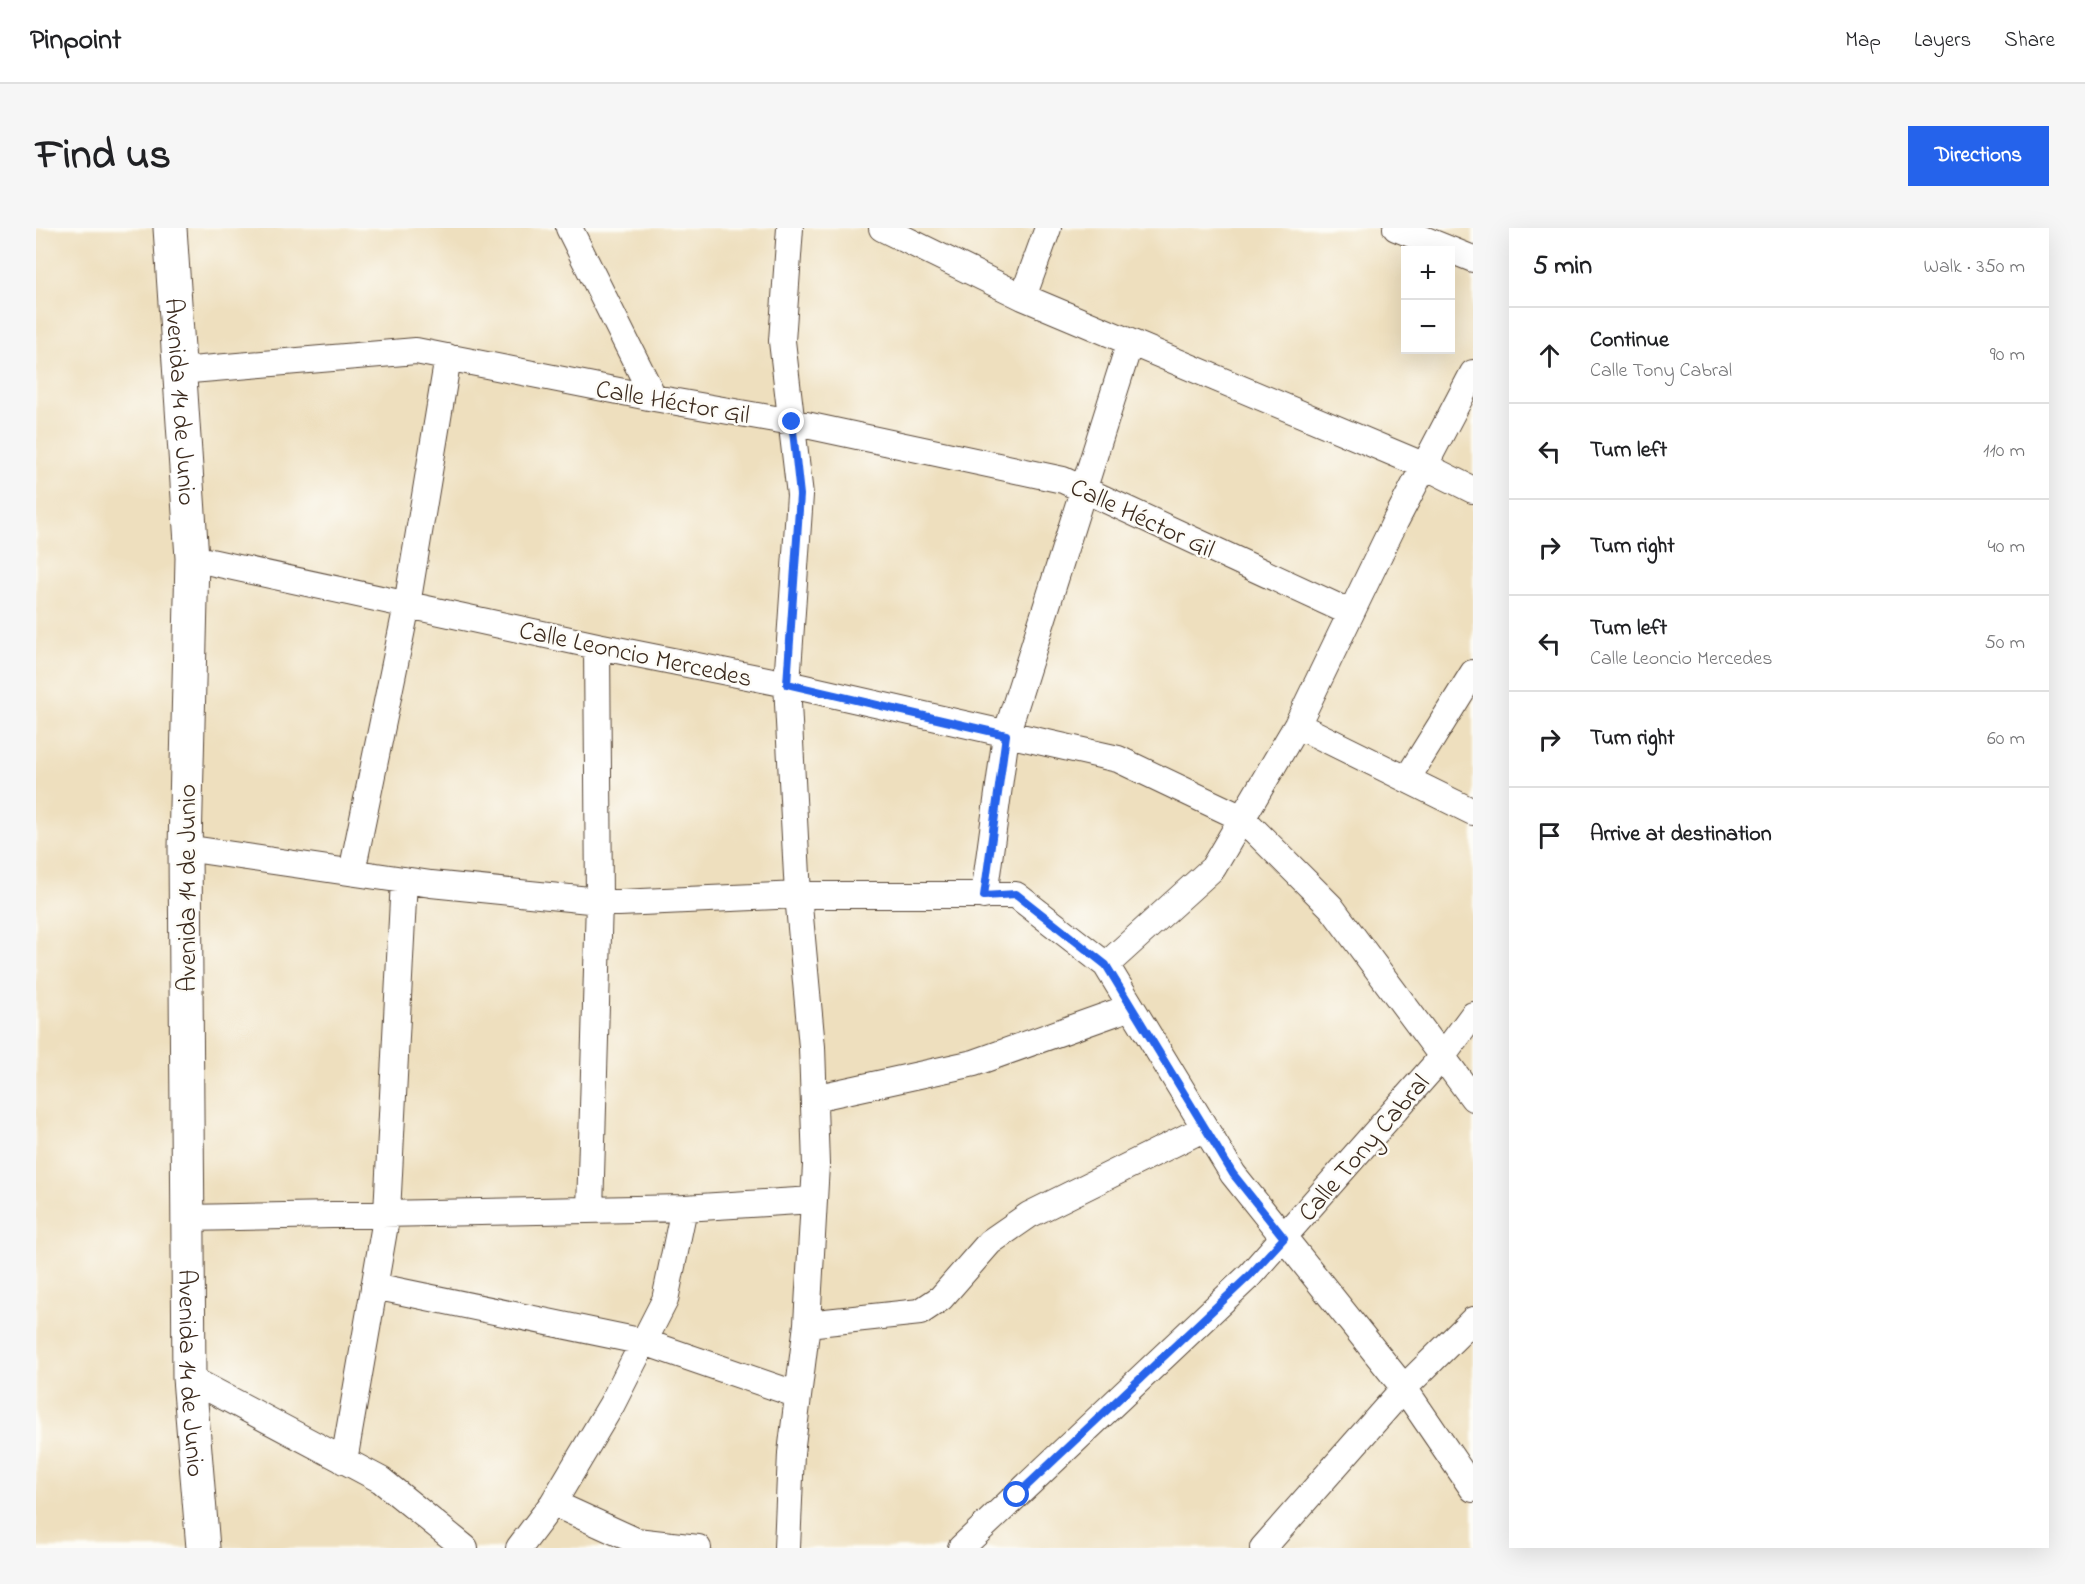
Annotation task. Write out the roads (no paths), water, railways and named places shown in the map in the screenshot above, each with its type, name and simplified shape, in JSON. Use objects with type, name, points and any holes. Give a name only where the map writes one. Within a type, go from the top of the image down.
[{"type":"street","name":"Avenida 14 de Junio","points":[[170,228],[192,558],[185,848],[189,1378],[203,1548]]},
{"type":"street","points":[[569,228],[654,398]]},
{"type":"street","points":[[787,1548],[791,1453],[807,1324],[816,1166],[813,1047],[798,895],[787,684],[800,495],[782,340],[790,228]]},
{"type":"street","points":[[882,228],[1023,297],[1425,466],[1473,490]]},
{"type":"street","points":[[1023,297],[1048,228]]},
{"type":"street","points":[[1396,228],[1473,259]]},
{"type":"street","points":[[984,896],[1006,735],[1130,342]]},
{"type":"street","name":"Calle Héctor Gil","points":[[179,371],[416,351],[654,398],[792,422],[1063,480],[1351,613]]},
{"type":"street","points":[[352,872],[407,605],[448,357]]},
{"type":"street","points":[[1106,965],[1212,868],[1297,725],[1473,373]]},
{"type":"street","name":"Calle Leoncio Mercedes","points":[[192,558],[597,646],[787,684],[1118,759],[1242,818],[1331,907],[1473,1098]]},
{"type":"street","points":[[590,1210],[599,901],[597,646]]},
{"type":"street","points":[[1407,780],[1473,673]]},
{"type":"street","points":[[1297,725],[1473,812]]},
{"type":"street","points":[[185,848],[404,880],[619,903],[798,895],[984,896],[1016,894],[1106,965],[1233,1174],[1404,1388],[1473,1489]]},
{"type":"street","points":[[344,1461],[387,1213],[404,880]]},
{"type":"street","points":[[814,1098],[975,1063],[1131,1007]]},
{"type":"street","name":"Calle Tony Cabral","points":[[961,1548],[1242,1283],[1442,1057],[1473,1015]]},
{"type":"street","points":[[807,1324],[920,1312],[941,1298],[990,1242],[1029,1215],[1205,1128]]},
{"type":"street","points":[[188,1218],[684,1208],[814,1200]]},
{"type":"street","points":[[519,1548],[553,1503],[612,1404],[665,1300],[684,1208]]},
{"type":"street","points":[[374,1286],[644,1342],[798,1395]]},
{"type":"street","points":[[1263,1548],[1404,1388],[1473,1320]]},
{"type":"street","points":[[189,1378],[381,1480],[465,1548]]},
{"type":"street","points":[[553,1503],[636,1540],[698,1548]]}]
